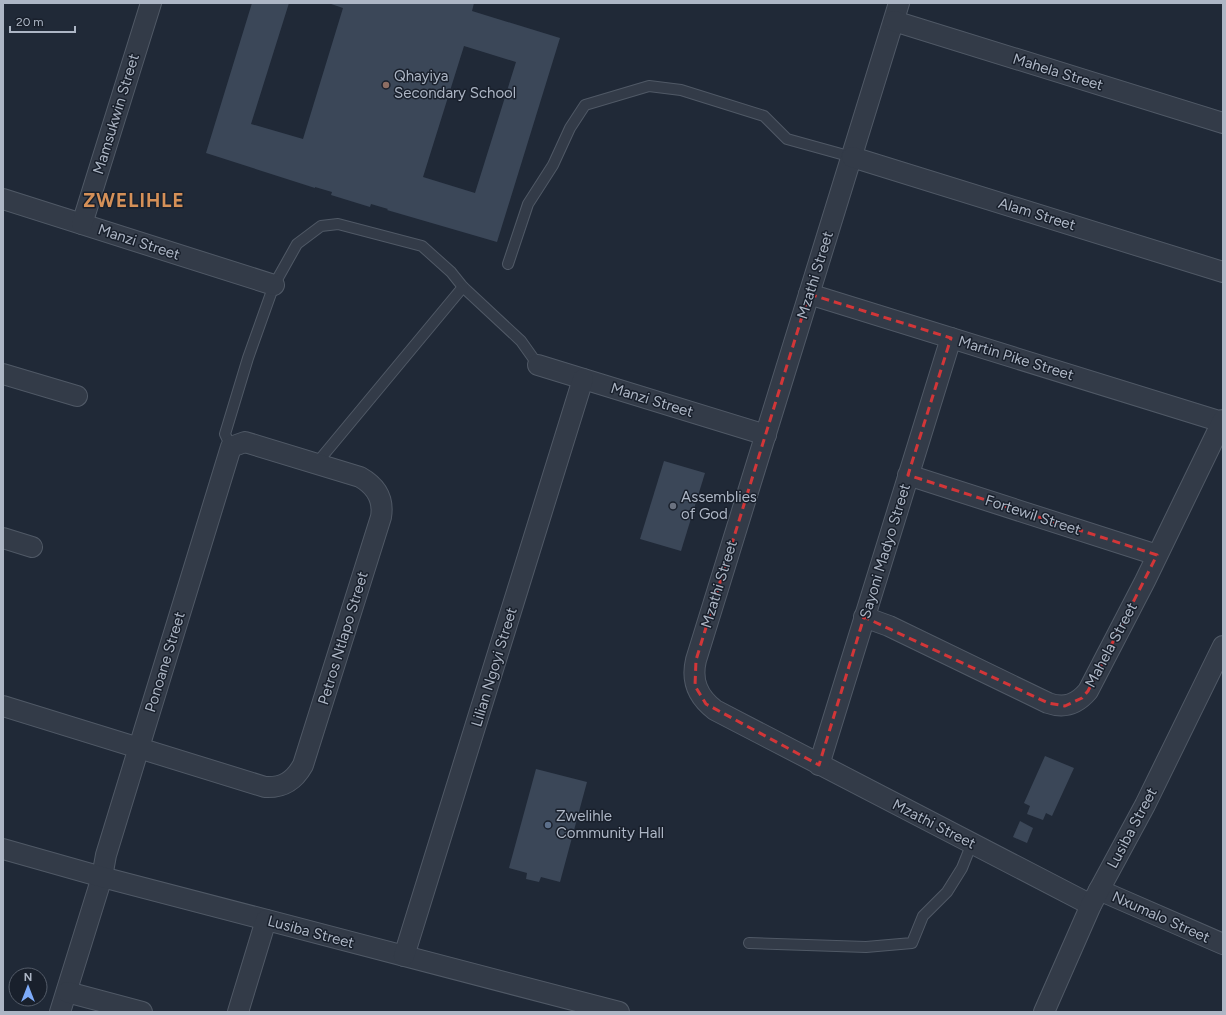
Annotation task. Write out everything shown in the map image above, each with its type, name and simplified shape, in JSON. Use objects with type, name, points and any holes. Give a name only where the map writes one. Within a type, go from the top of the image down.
[{"type":"street","name":"Mamsukwin Street","points":[[82,224],[151,3]]},
{"type":"street","name":"Mahela Street","points":[[897,12],[1223,123]]},
{"type":"street","name":"Mzathi Street","points":[[897,12],[696,660],[694,677],[700,695],[715,710],[972,844],[1095,898]]},
{"type":"street","name":"Alam Street","points":[[852,157],[1223,272]]},
{"type":"street","name":"Manzi Street","points":[[3,199],[274,285]]},
{"type":"street","name":"Martin Pike Street","points":[[809,294],[1223,421]]},
{"type":"street","name":"Sayoni Madyo Street","points":[[819,765],[951,338]]},
{"type":"street","name":"Manzi Street","points":[[538,365],[766,434]]},
{"type":"street","points":[[3,374],[77,396]]},
{"type":"street","name":"Lilian Ngoyi Street","points":[[404,956],[583,379]]},
{"type":"street","name":"Mahela Street","points":[[864,617],[889,626],[1048,703],[1065,706],[1074,704],[1088,691],[1223,421]]},
{"type":"street","name":"Petros Ntlapo Street","points":[[3,706],[265,787],[282,785],[291,781],[298,774],[303,765],[382,512],[379,495],[368,481],[360,477],[245,442],[230,448]]},
{"type":"street","name":"Ponoane Street","points":[[60,1012],[102,877],[106,855],[230,448]]},
{"type":"street","name":"Fortewil Street","points":[[908,475],[1157,554]]},
{"type":"street","points":[[3,538],[32,547]]},
{"type":"street","name":"Lusiba Street","points":[[1044,1012],[1095,898],[1145,805],[1223,646]]},
{"type":"street","name":"Lusiba Street","points":[[3,849],[102,877],[619,1012]]},
{"type":"street","name":"Nxumalo Street","points":[[1095,898],[1223,944]]},
{"type":"street","points":[[238,1012],[266,920]]},
{"type":"street","points":[[67,992],[142,1012]]},
{"type":"lane","points":[[508,264],[528,204],[553,165],[570,128],[585,105],[649,86],[681,90],[764,116],[787,139],[852,157]]},
{"type":"lane","points":[[230,448],[225,434],[248,358],[274,285],[297,244],[321,226],[338,224],[422,246],[451,272],[463,287],[521,341],[538,365]]},
{"type":"lane","points":[[316,464],[463,287]]},
{"type":"lane","points":[[749,943],[866,947],[912,943],[923,916],[947,892],[962,868],[972,844]]},
{"type":"highlighted area","points":[[809,294],[951,338],[908,475],[1157,555],[1088,691],[1082,698],[1065,706],[1048,703],[864,617],[819,765],[706,704],[695,686],[696,660]]},
{"type":"building","name":"Qhayiya Secondary School","points":[[252,3],[289,3],[251,124],[303,139],[343,8],[328,3],[474,3],[472,11],[560,38],[497,242],[371,204],[370,207],[331,195],[332,192],[315,188],[206,153]],"holes":[[[464,46],[516,62],[475,193],[423,177]]]},
{"type":"building","name":"Assemblies of God","points":[[664,461],[705,473],[681,551],[640,539]]},
{"type":"building","points":[[1045,756],[1074,768],[1052,816],[1046,813],[1043,820],[1027,814],[1030,806],[1024,803]]},
{"type":"building","name":"Zwelihle Community Hall","points":[[536,769],[587,782],[560,882],[541,877],[539,882],[526,879],[527,873],[509,868]]},
{"type":"building","points":[[1020,821],[1033,828],[1027,843],[1013,837]]},
{"type":"place","name":"Qhayiya Secondary School","points":[[386,85]]},
{"type":"place","name":"Assemblies of God","points":[[673,506]]},
{"type":"place","name":"Zwelihle Community Hall","points":[[548,825]]},
{"type":"district","name":"ZWELIHLE","points":[[134,200]]}]
